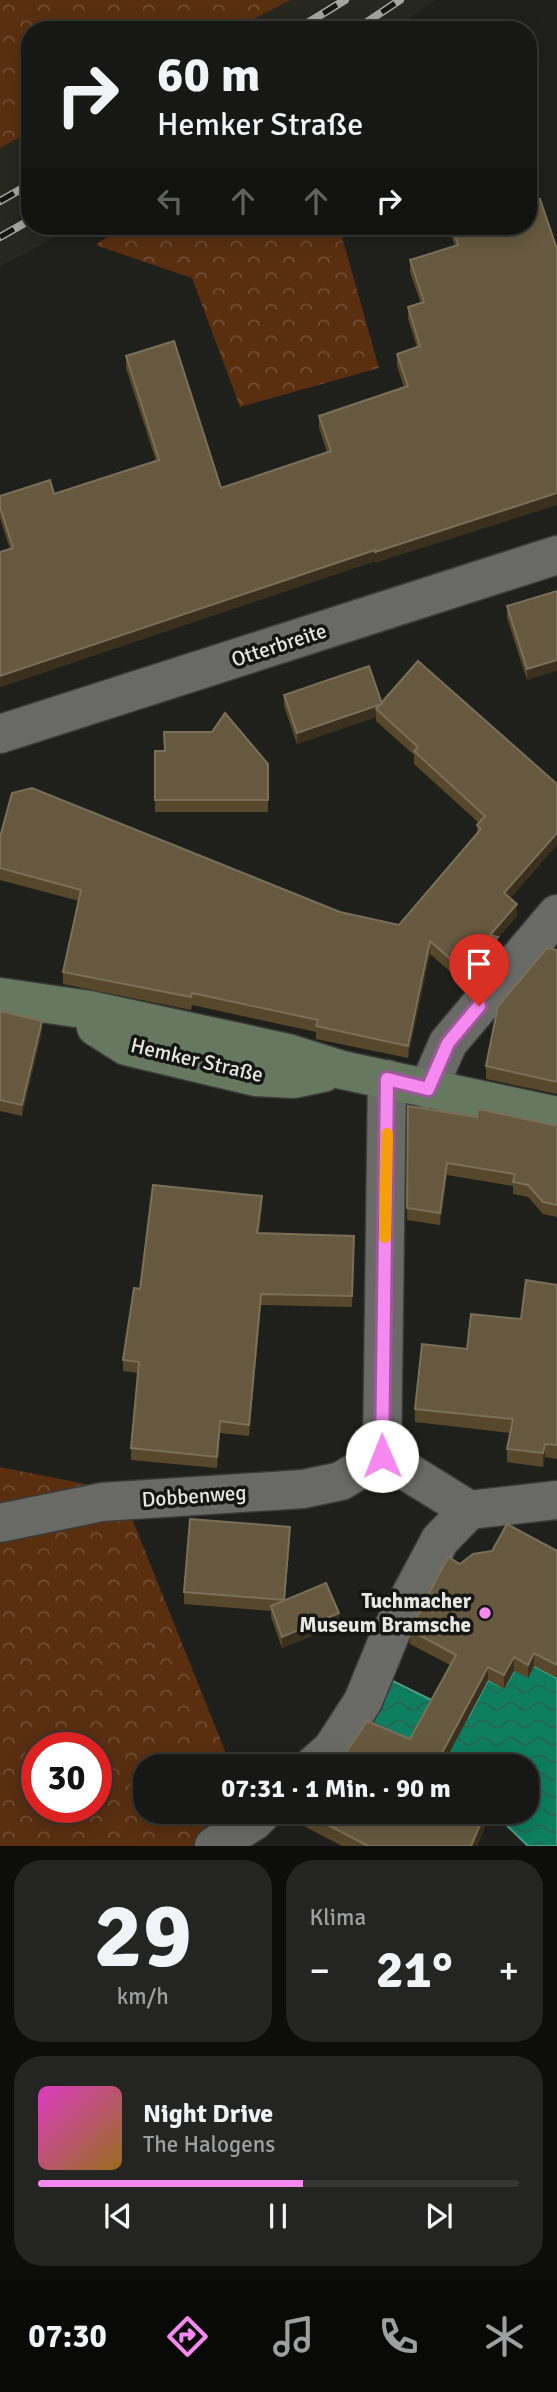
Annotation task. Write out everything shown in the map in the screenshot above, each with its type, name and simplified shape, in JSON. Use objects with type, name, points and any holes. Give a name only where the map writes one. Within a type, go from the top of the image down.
[{"type":"main road","name":"Hemker Straße","points":[[2,996],[288,1053],[342,1070],[557,1116]]},
{"type":"street","name":"Otterbreite","points":[[0,734],[557,555]]},
{"type":"street","points":[[428,1089],[448,1043],[557,914]]},
{"type":"street","points":[[387,1079],[382,1456],[469,1510],[557,1500]]},
{"type":"street","name":"Dobbenweg","points":[[0,1523],[102,1502],[303,1489],[341,1481],[382,1456]]},
{"type":"street","points":[[325,1754],[363,1701],[392,1630],[440,1540],[469,1510]]},
{"type":"street","points":[[214,1846],[249,1824]]},
{"type":"shaded area","points":[[291,0],[435,0],[406,21],[250,21]]},
{"type":"shaded area","points":[[21,137],[21,235],[59,235],[0,267],[0,148]]},
{"type":"green space","points":[[0,0],[291,0],[250,21],[21,21],[21,137],[0,148]]},
{"type":"green space","points":[[111,235],[342,235],[379,368],[240,407],[192,278],[95,245]]},
{"type":"green space","points":[[0,1467],[121,1491],[226,1754],[133,1754],[133,1824],[236,1824],[214,1846],[0,1846]]},
{"type":"water","points":[[534,1666],[557,1678],[557,1846],[528,1846],[505,1824],[539,1824],[539,1754],[412,1754],[362,1733],[389,1679],[468,1718],[488,1680],[504,1688],[514,1671]]},
{"type":"building","points":[[540,199],[557,249],[557,493],[375,550],[0,676],[0,552],[13,548],[0,507],[0,496],[50,480],[54,494],[159,460],[126,356],[174,341],[221,488],[331,451],[319,416],[408,386],[397,354],[420,346],[408,307],[424,302],[410,260],[458,245],[455,235],[537,235],[537,200]]},
{"type":"building","points":[[557,591],[557,660],[527,669],[507,606]]},
{"type":"building","points":[[418,661],[557,784],[557,833],[504,893],[517,904],[490,935],[498,937],[467,974],[430,941],[408,1046],[316,1026],[318,1020],[192,993],[191,997],[63,972],[81,890],[0,868],[0,837],[12,793],[32,788],[340,912],[399,925],[481,829],[477,825],[485,816],[414,751],[418,747],[376,709]]},
{"type":"building","points":[[369,666],[382,704],[297,733],[284,695]]},
{"type":"building","points":[[225,713],[268,764],[268,800],[155,800],[155,751],[165,751],[164,732],[212,732]]},
{"type":"building","points":[[547,948],[557,950],[557,1082],[486,1066],[498,1006]]},
{"type":"building","points":[[0,1011],[42,1021],[22,1105],[0,1100]]},
{"type":"building","points":[[408,1106],[477,1117],[478,1109],[557,1125],[557,1205],[543,1202],[528,1185],[513,1182],[515,1174],[447,1163],[440,1213],[407,1208]]},
{"type":"building","points":[[153,1185],[262,1196],[257,1233],[354,1236],[352,1296],[261,1294],[249,1425],[220,1421],[217,1457],[131,1448],[139,1362],[123,1360],[134,1288],[140,1289]]},
{"type":"building","points":[[526,1280],[557,1285],[557,1445],[545,1444],[543,1453],[507,1449],[513,1419],[415,1409],[422,1344],[467,1349],[471,1314],[521,1319]]},
{"type":"building","points":[[190,1519],[290,1527],[284,1600],[184,1592]]},
{"type":"building","name":"Tuchmacher Museum Bramsche","points":[[507,1524],[557,1551],[557,1665],[534,1653],[528,1665],[514,1657],[504,1675],[488,1667],[442,1753],[445,1754],[347,1754],[367,1721],[410,1739],[456,1655],[410,1630],[448,1557],[460,1564],[473,1554],[492,1551]]},
{"type":"building","points":[[326,1583],[339,1613],[282,1637],[271,1606]]},
{"type":"building","points":[[326,1824],[480,1824],[471,1846],[368,1846]]},
{"type":"railway","points":[[311,21],[345,0]]},
{"type":"railway","points":[[368,21],[400,0]]},
{"type":"railway","points":[[0,201],[21,189]]},
{"type":"railway","points":[[0,237],[21,225]]},
{"type":"slow traffic","points":[[385,1237],[387,1134]]},
{"type":"place","name":"Tuchmacher Museum Bramsche","points":[[485,1613]]},
{"type":"route","points":[[382,1456],[387,1079],[428,1089],[448,1043],[479,1006]]}]
